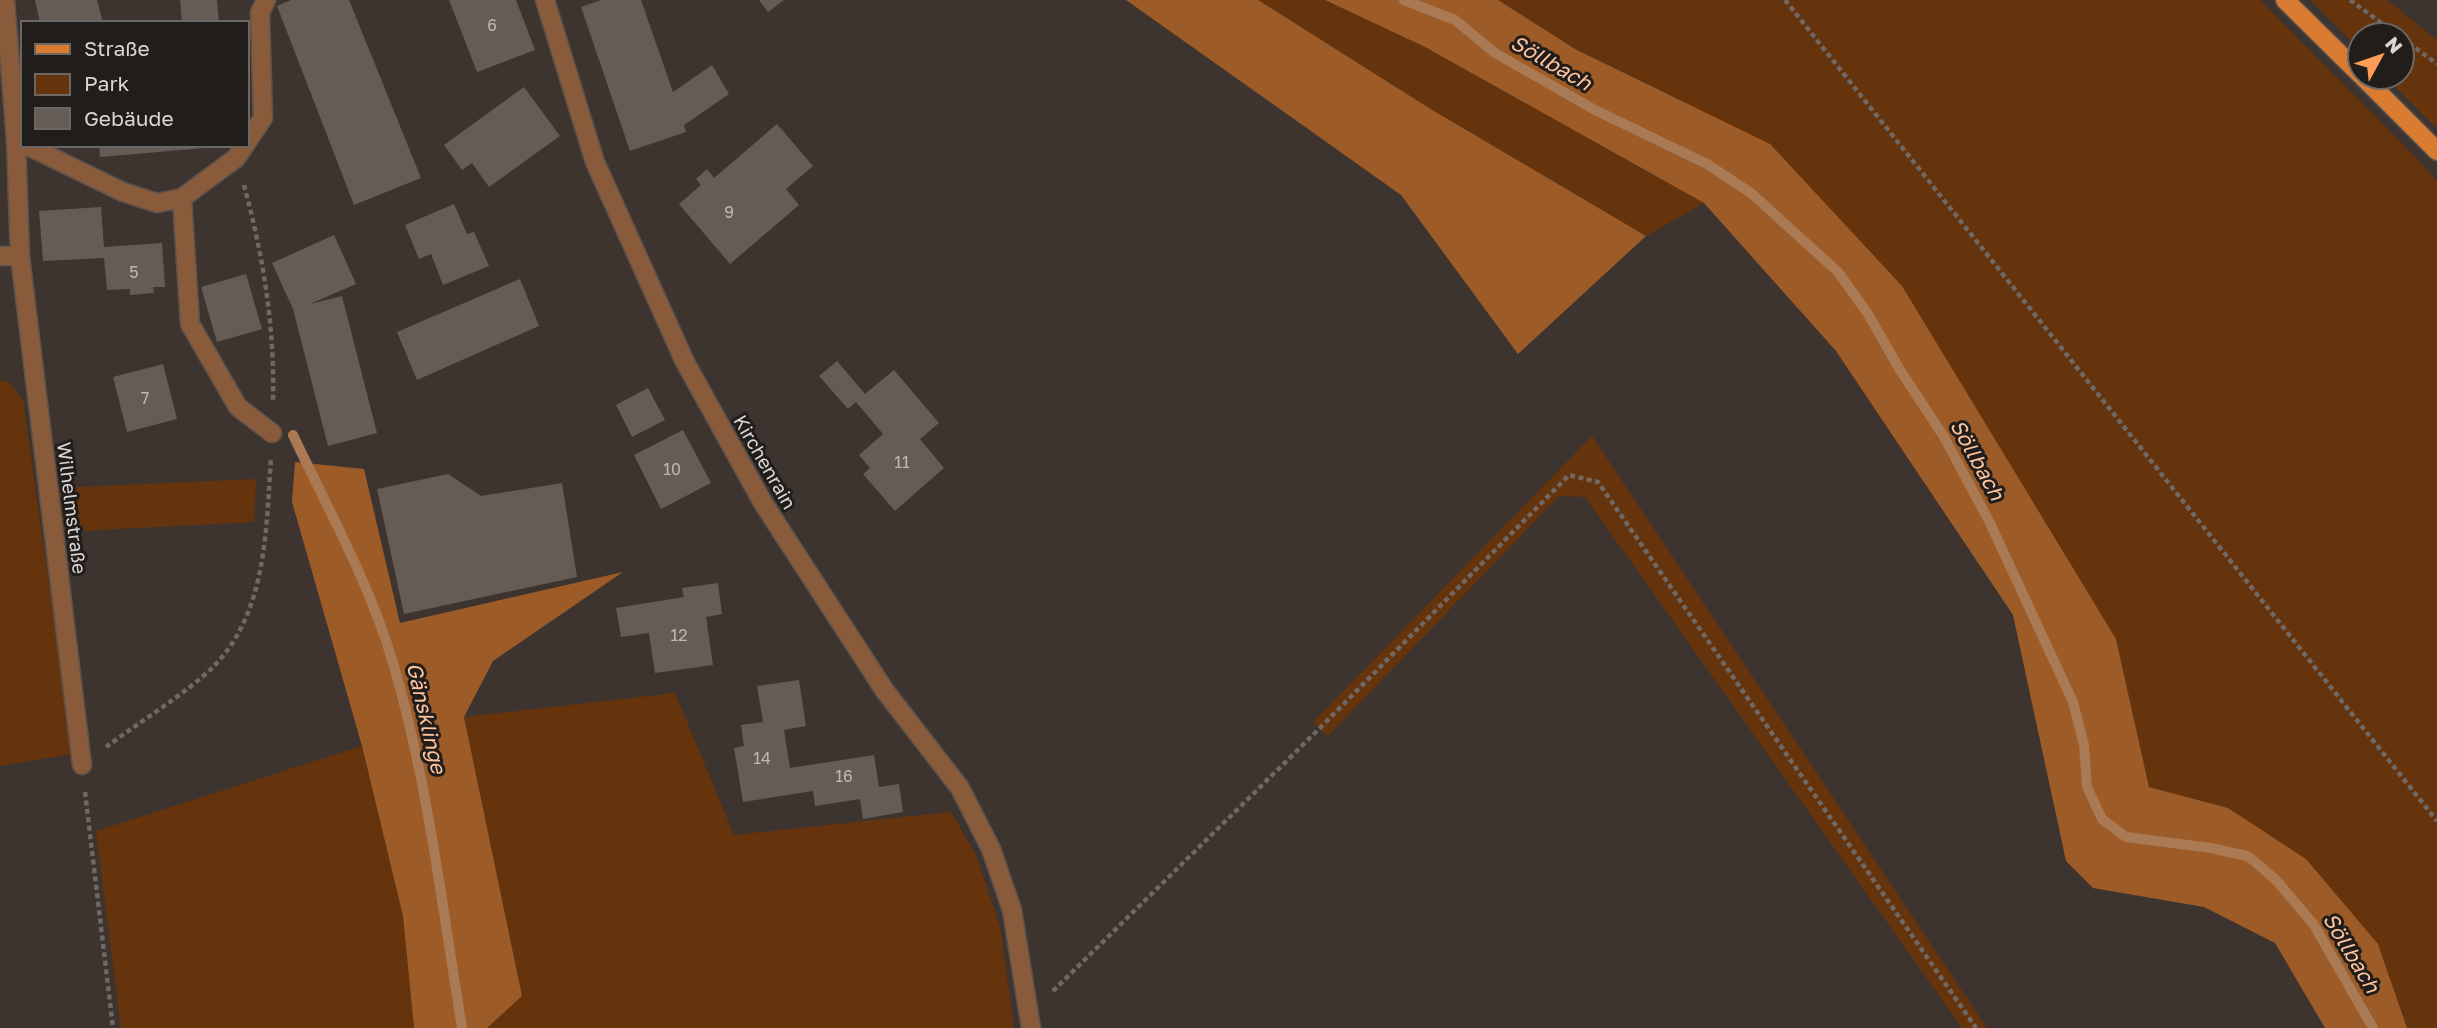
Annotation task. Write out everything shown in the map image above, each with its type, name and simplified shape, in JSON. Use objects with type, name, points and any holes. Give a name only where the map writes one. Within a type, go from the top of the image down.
[{"type":"main road","points":[[2285,0],[2346,61]]},
{"type":"main road","points":[[2376,91],[2437,151]]},
{"type":"street","name":"Wilhelmstraße","points":[[5,0],[21,143],[20,256],[82,765]]},
{"type":"street","points":[[248,141],[263,118],[260,13],[266,0]]},
{"type":"street","name":"Kirchenrain","points":[[545,0],[595,162],[685,362],[771,515],[885,691],[960,788],[991,849],[1012,910],[1030,1021]]},
{"type":"street","points":[[29,147],[123,192],[157,203],[182,198],[243,149]]},
{"type":"street","points":[[182,198],[190,324],[238,407],[272,433]]},
{"type":"street","points":[[0,256],[20,256]]},
{"type":"path","points":[[1785,0],[2437,821]]},
{"type":"path","points":[[2350,0],[2378,21]]},
{"type":"path","points":[[2416,49],[2437,64]]},
{"type":"path","points":[[113,1028],[82,765],[213,667],[233,643],[247,616],[257,586],[272,433],[275,355],[243,149]]},
{"type":"path","points":[[1030,1021],[1569,475],[1598,482],[1976,1028]]},
{"type":"green space","points":[[1258,0],[1325,0],[1425,47],[1704,203],[1646,236],[1429,108]]},
{"type":"green space","points":[[1498,0],[2260,0],[2346,87],[2346,91],[2350,91],[2437,181],[2437,1028],[2407,1028],[2378,944],[2228,808],[2149,787],[2116,639],[1575,49]]},
{"type":"green space","points":[[2311,0],[2387,0],[2413,21],[2346,21],[2346,36]]},
{"type":"green space","points":[[2416,23],[2437,40],[2437,129],[2400,91],[2416,91]]},
{"type":"green space","points":[[0,380],[10,383],[23,400],[73,754],[0,766]]},
{"type":"green space","points":[[1592,436],[1987,1028],[1962,1028],[1585,497],[1559,496],[1328,736],[1313,722]]},
{"type":"green space","points":[[256,479],[254,522],[60,532],[56,488]]},
{"type":"green space","points":[[675,693],[734,835],[951,812],[976,855],[1000,927],[1014,1028],[487,1028],[522,996],[464,717]]},
{"type":"green space","points":[[362,746],[403,916],[414,1028],[121,1028],[96,831]]},
{"type":"shaded area","points":[[1126,0],[1258,0],[1429,108],[1646,236],[1518,354],[1401,195]]},
{"type":"shaded area","points":[[1325,0],[1498,0],[1575,49],[1770,144],[1902,286],[2116,639],[2149,787],[2228,808],[2306,859],[2378,944],[2407,1028],[2325,1028],[2275,943],[2204,907],[2093,888],[2066,861],[2013,615],[1836,351],[1704,203],[1425,47]]},
{"type":"shaded area","points":[[295,462],[364,469],[400,623],[623,572],[493,661],[464,717],[522,996],[487,1028],[414,1028],[403,916],[362,746],[292,502]]},
{"type":"building","points":[[35,0],[97,0],[102,21],[40,21]]},
{"type":"building","points":[[180,0],[217,0],[219,21],[182,21]]},
{"type":"building","points":[[291,0],[349,0],[421,178],[354,205],[277,6]]},
{"type":"building","points":[[449,0],[516,0],[535,50],[477,72]]},
{"type":"building","points":[[601,0],[641,0],[673,92],[712,65],[729,94],[684,125],[686,132],[630,151],[581,7]]},
{"type":"building","points":[[759,0],[784,0],[768,12]]},
{"type":"building","points":[[524,87],[560,136],[489,187],[472,163],[462,170],[444,145]]},
{"type":"building","points":[[777,124],[813,166],[786,189],[799,205],[730,264],[679,204],[701,185],[696,179],[707,169],[714,178]]},
{"type":"building","points":[[99,147],[205,147],[205,148],[100,157]]},
{"type":"building","points":[[454,204],[467,234],[474,232],[489,266],[443,285],[431,254],[419,259],[405,225]]},
{"type":"building","points":[[101,207],[104,247],[162,243],[165,287],[153,287],[154,293],[130,295],[130,289],[107,290],[104,258],[43,261],[39,211]]},
{"type":"building","points":[[334,235],[356,284],[310,304],[342,296],[377,433],[328,446],[293,309],[272,263]]},
{"type":"building","points":[[246,274],[262,329],[217,342],[201,287]]},
{"type":"building","points":[[520,279],[539,326],[417,380],[397,332]]},
{"type":"building","points":[[837,361],[865,394],[894,370],[939,423],[920,439],[944,468],[895,511],[863,474],[870,468],[859,455],[883,434],[856,402],[848,409],[819,376]]},
{"type":"building","points":[[163,364],[177,419],[127,432],[113,377]]},
{"type":"building","points":[[648,388],[665,420],[632,437],[616,405]]},
{"type":"building","points":[[683,430],[711,483],[661,509],[634,455]]},
{"type":"building","points":[[448,474],[481,496],[562,483],[577,577],[404,614],[377,489]]},
{"type":"building","points":[[718,583],[722,614],[706,617],[713,665],[655,673],[649,633],[621,637],[616,608],[684,597],[682,588]]},
{"type":"building","points":[[799,680],[806,726],[784,730],[790,768],[874,755],[879,787],[899,784],[903,812],[863,819],[860,799],[815,806],[813,791],[743,802],[734,748],[744,746],[741,725],[763,722],[757,686]]},
{"type":"waterway","name":"Söllbach","points":[[1404,0],[1455,20],[1495,53],[1595,110],[1707,164],[1751,193],[1838,272],[1868,314],[1900,370],[1944,437],[1990,523],[2073,702],[2084,745],[2087,787],[2102,819],[2126,837],[2211,848],[2247,856],[2254,861],[2276,880],[2314,925],[2373,1028]]},
{"type":"waterway","name":"Gänsklinge","points":[[293,435],[373,604],[393,663],[425,799],[462,1028]]}]
